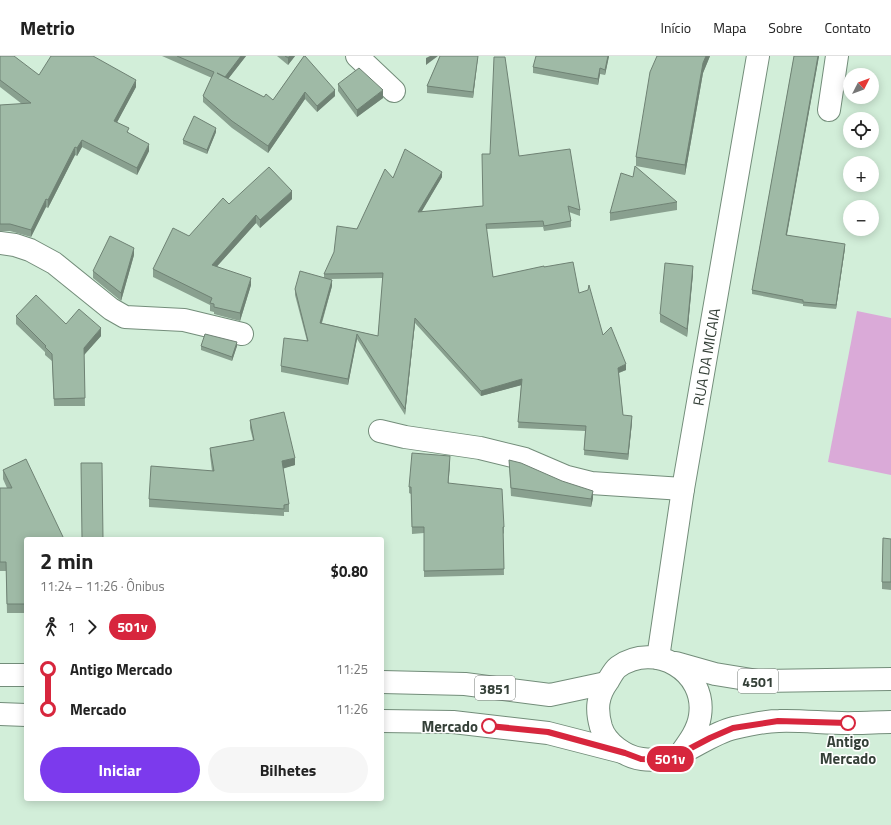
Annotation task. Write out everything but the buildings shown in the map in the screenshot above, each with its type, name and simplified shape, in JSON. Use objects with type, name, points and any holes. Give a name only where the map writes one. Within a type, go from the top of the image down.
[{"type":"main road","points":[[357,56],[394,91]]},
{"type":"main road","name":"RUA DA MICAIA","points":[[665,660],[683,490],[758,56]]},
{"type":"main road","points":[[829,110],[836,56]]},
{"type":"main road","points":[[0,243],[15,245],[30,250],[54,263],[111,309],[125,317],[184,320],[242,334]]},
{"type":"main road","points":[[380,431],[404,437],[480,448],[525,459],[567,477],[591,483],[683,490]]},
{"type":"main road","points":[[625,753],[611,743],[602,728],[598,711],[600,694],[617,668],[630,660],[644,657],[665,660],[685,672],[695,684],[700,699],[700,716],[695,731],[681,753]]},
{"type":"main road","name":"4501","points":[[665,660],[715,674],[758,681],[891,679]]},
{"type":"main road","points":[[0,675],[24,675]]},
{"type":"main road","name":"3851","points":[[384,682],[465,684],[550,695],[606,683]]},
{"type":"main road","points":[[0,714],[24,714]]},
{"type":"main road","points":[[384,721],[453,722],[548,732],[625,753],[641,759],[668,760],[733,728],[778,721],[855,723],[891,722]]},
{"type":"shaded area","points":[[857,311],[891,318],[891,475],[828,462]]},
{"type":"bus line","name":"501v","points":[[489,726],[548,732],[625,753],[641,759],[668,760],[733,728],[778,721],[848,723]]},
{"type":"place","name":"Antigo Mercado","points":[[848,723]]},
{"type":"place","name":"Mercado","points":[[489,726]]}]
